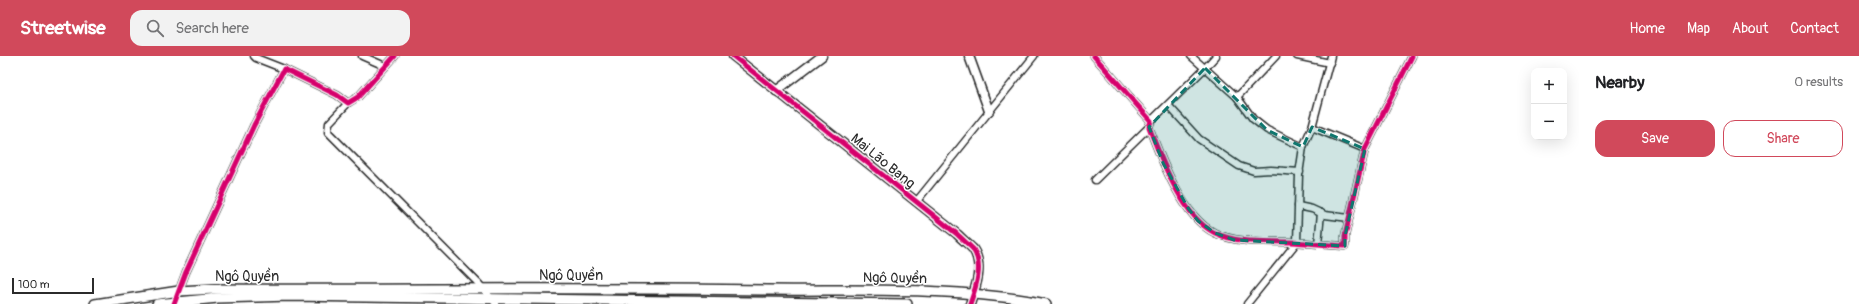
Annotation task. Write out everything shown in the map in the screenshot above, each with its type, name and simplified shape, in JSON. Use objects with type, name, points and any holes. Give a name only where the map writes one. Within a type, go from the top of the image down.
[{"type":"main road","name":"Ngô Quyền","points":[[95,304],[179,291],[484,289],[731,289],[974,293],[1044,304]]},
{"type":"main road","name":"Ngô Quyền","points":[[157,304],[290,296],[494,301],[907,304]]},
{"type":"street","points":[[254,56],[337,95],[348,103]]},
{"type":"street","points":[[267,63],[270,56]]},
{"type":"street","points":[[362,56],[385,66]]},
{"type":"street","points":[[396,56],[385,66],[358,97],[348,103],[329,123],[328,132],[484,289],[494,301]]},
{"type":"street","name":"Mai Lão Bạng","points":[[733,56],[957,234],[973,250],[978,262],[979,272],[970,304]]},
{"type":"street","points":[[776,91],[822,56]]},
{"type":"street","points":[[970,56],[989,110]]},
{"type":"street","points":[[916,202],[1034,56]]},
{"type":"street","points":[[1094,56],[1150,124],[1163,163],[1188,208],[1198,221],[1215,233],[1234,240],[1297,242],[1346,246],[1345,236],[1365,150],[1412,56]]},
{"type":"street","points":[[1191,56],[1237,98],[1253,119],[1267,130],[1303,147]]},
{"type":"street","points":[[1095,180],[1216,56]]},
{"type":"street","points":[[1237,98],[1276,56]]},
{"type":"street","points":[[1247,304],[1297,242],[1300,172],[1303,147],[1312,126],[1330,59],[1297,56]]},
{"type":"street","points":[[175,303],[179,291],[254,125],[284,69]]},
{"type":"street","points":[[1168,105],[1199,139],[1239,166],[1254,171],[1271,170],[1300,172]]},
{"type":"street","points":[[1312,126],[1365,150]]},
{"type":"street","points":[[1298,206],[1312,209],[1321,213],[1349,218]]},
{"type":"street","points":[[1318,244],[1321,213]]},
{"type":"street","points":[[727,302],[731,289]]},
{"type":"highlighted area","points":[[1205,68],[1267,130],[1303,147],[1312,127],[1365,149],[1345,236],[1345,246],[1234,240],[1215,233],[1198,221],[1188,208],[1163,163],[1149,127]]},
{"type":"cycle path","points":[[174,304],[186,272],[254,125],[284,69],[337,95],[348,103],[358,97],[395,56]]},
{"type":"cycle path","points":[[733,56],[957,234],[973,249],[978,262],[978,276],[970,304]]},
{"type":"cycle path","points":[[1094,56],[1151,121],[1149,127],[1174,186],[1193,215],[1203,225],[1215,233],[1233,239],[1345,246],[1345,236],[1365,149],[1412,56]]}]
